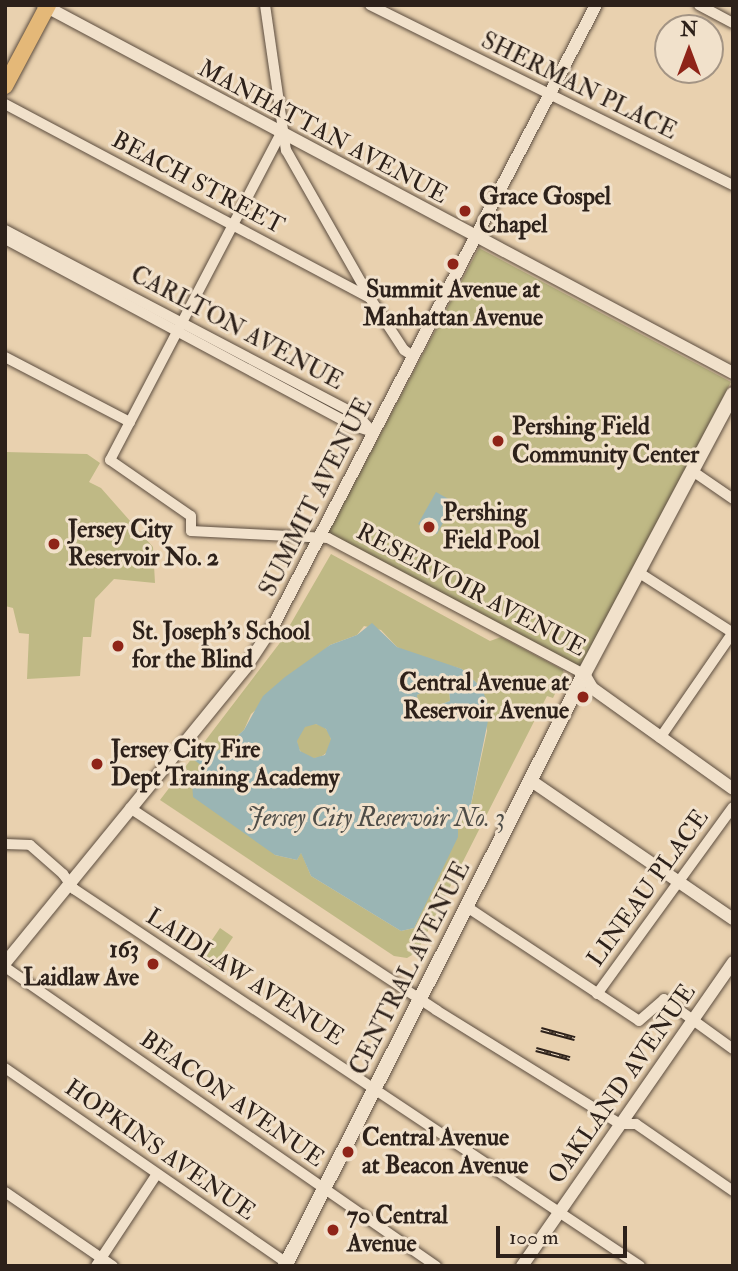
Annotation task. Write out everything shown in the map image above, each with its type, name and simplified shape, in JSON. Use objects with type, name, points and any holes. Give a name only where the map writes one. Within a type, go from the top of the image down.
[{"type":"main road","points":[[5,86],[46,6]]},
{"type":"main road","name":"CENTRAL AVENUE","points":[[287,1265],[584,674],[732,396]]},
{"type":"street","points":[[5,357],[130,422],[281,133],[281,105],[265,5]]},
{"type":"street","name":"SHERMAN PLACE","points":[[370,5],[733,185]]},
{"type":"street","name":"SUMMIT AVENUE","points":[[5,965],[69,882],[259,649],[596,5]]},
{"type":"street","points":[[699,5],[733,23]]},
{"type":"street","name":"MANHATTAN AVENUE","points":[[46,6],[733,373]]},
{"type":"street","name":"BEACH STREET","points":[[5,104],[370,298]]},
{"type":"street","points":[[281,133],[370,298],[404,349],[413,356]]},
{"type":"street","name":"CARLTON AVENUE","points":[[5,230],[21,243],[373,432]]},
{"type":"street","name":"CARLTON AVENUE","points":[[5,239],[21,243]]},
{"type":"street","name":"RESERVOIR AVENUE","points":[[130,422],[110,460],[191,516],[191,531],[328,538],[584,674],[592,688],[733,789]]},
{"type":"street","points":[[691,470],[733,499]]},
{"type":"street","points":[[638,572],[733,633],[660,738]]},
{"type":"street","points":[[530,780],[733,919]]},
{"type":"street","name":"LINEAU PLACE","points":[[597,994],[733,807]]},
{"type":"street","points":[[130,808],[420,999],[620,1124],[636,1124],[733,1191]]},
{"type":"street","name":"LAIDLAW AVENUE","points":[[5,844],[30,845],[69,882],[557,1213],[571,1218],[640,1266]]},
{"type":"street","points":[[467,906],[639,1021],[664,999],[733,1049]]},
{"type":"street","name":"OAKLAND AVENUE","points":[[522,1266],[733,962]]},
{"type":"street","name":"BEACON AVENUE","points":[[5,965],[436,1266]]},
{"type":"street","name":"HOPKINS AVENUE","points":[[5,1068],[287,1265]]},
{"type":"street","points":[[99,1262],[157,1174]]},
{"type":"street","points":[[5,1192],[99,1262],[113,1266]]},
{"type":"shaded area","points":[[479,248],[731,382],[579,669],[327,535]]},
{"type":"shaded area","points":[[5,452],[87,454],[100,463],[89,482],[101,488],[153,547],[155,583],[114,579],[95,599],[91,637],[83,637],[80,676],[27,679],[29,634],[19,633],[13,608],[5,606]]},
{"type":"shaded area","points":[[331,554],[490,641],[501,637],[563,670],[564,675],[553,698],[547,696],[417,952],[407,958],[394,956],[160,800],[279,644]],"holes":[[[364,626],[381,630],[397,647],[413,655],[462,669],[482,688],[487,731],[469,814],[458,824],[414,928],[401,931],[311,876],[301,852],[297,860],[275,855],[201,768],[203,747],[213,754],[226,746],[244,730],[251,714],[330,645],[357,635]]]},
{"type":"shaded area","points":[[438,684],[449,689],[450,701],[430,708],[418,705],[417,695]]},
{"type":"shaded area","points":[[314,724],[326,729],[331,741],[326,753],[314,758],[302,753],[297,741],[302,729]]},
{"type":"shaded area","points":[[220,928],[233,937],[212,969],[199,959]]},
{"type":"water","points":[[436,492],[454,502],[437,534],[418,524]]},
{"type":"water","name":"Jersey City Reservoir No. 3","points":[[372,623],[397,647],[462,669],[482,688],[490,711],[469,814],[458,824],[458,837],[414,928],[401,931],[311,876],[301,853],[297,860],[275,855],[193,797],[192,782],[202,766],[193,759],[203,747],[213,753],[226,746],[244,730],[263,696],[285,677],[330,645],[357,635]],"holes":[[[438,684],[449,689],[450,701],[430,708],[418,705],[417,695]],[[316,724],[326,729],[331,739],[325,755],[314,758],[300,751],[297,741],[305,727]]]},
{"type":"railway","points":[[541,1029],[575,1038]]},
{"type":"railway","points":[[536,1049],[570,1058]]},
{"type":"place","name":"Grace Gospel Chapel","points":[[465,211]]},
{"type":"place","name":"Summit Avenue at Manhattan Avenue","points":[[453,264]]},
{"type":"place","name":"Pershing Field Community Center","points":[[498,441]]},
{"type":"place","name":"Pershing Field Pool","points":[[429,527]]},
{"type":"place","name":"Jersey City Reservoir No. 2","points":[[54,544]]},
{"type":"place","name":"St. Joseph's School for the Blind","points":[[118,646]]},
{"type":"place","name":"Central Avenue at Reservoir Avenue","points":[[583,697]]},
{"type":"place","name":"Jersey City Fire Dept Training Academy","points":[[97,764]]},
{"type":"place","name":"163 Laidlaw Ave","points":[[153,964]]},
{"type":"place","name":"Central Avenue at Beacon Avenue","points":[[348,1152]]},
{"type":"place","name":"70 Central Avenue","points":[[333,1230]]}]
